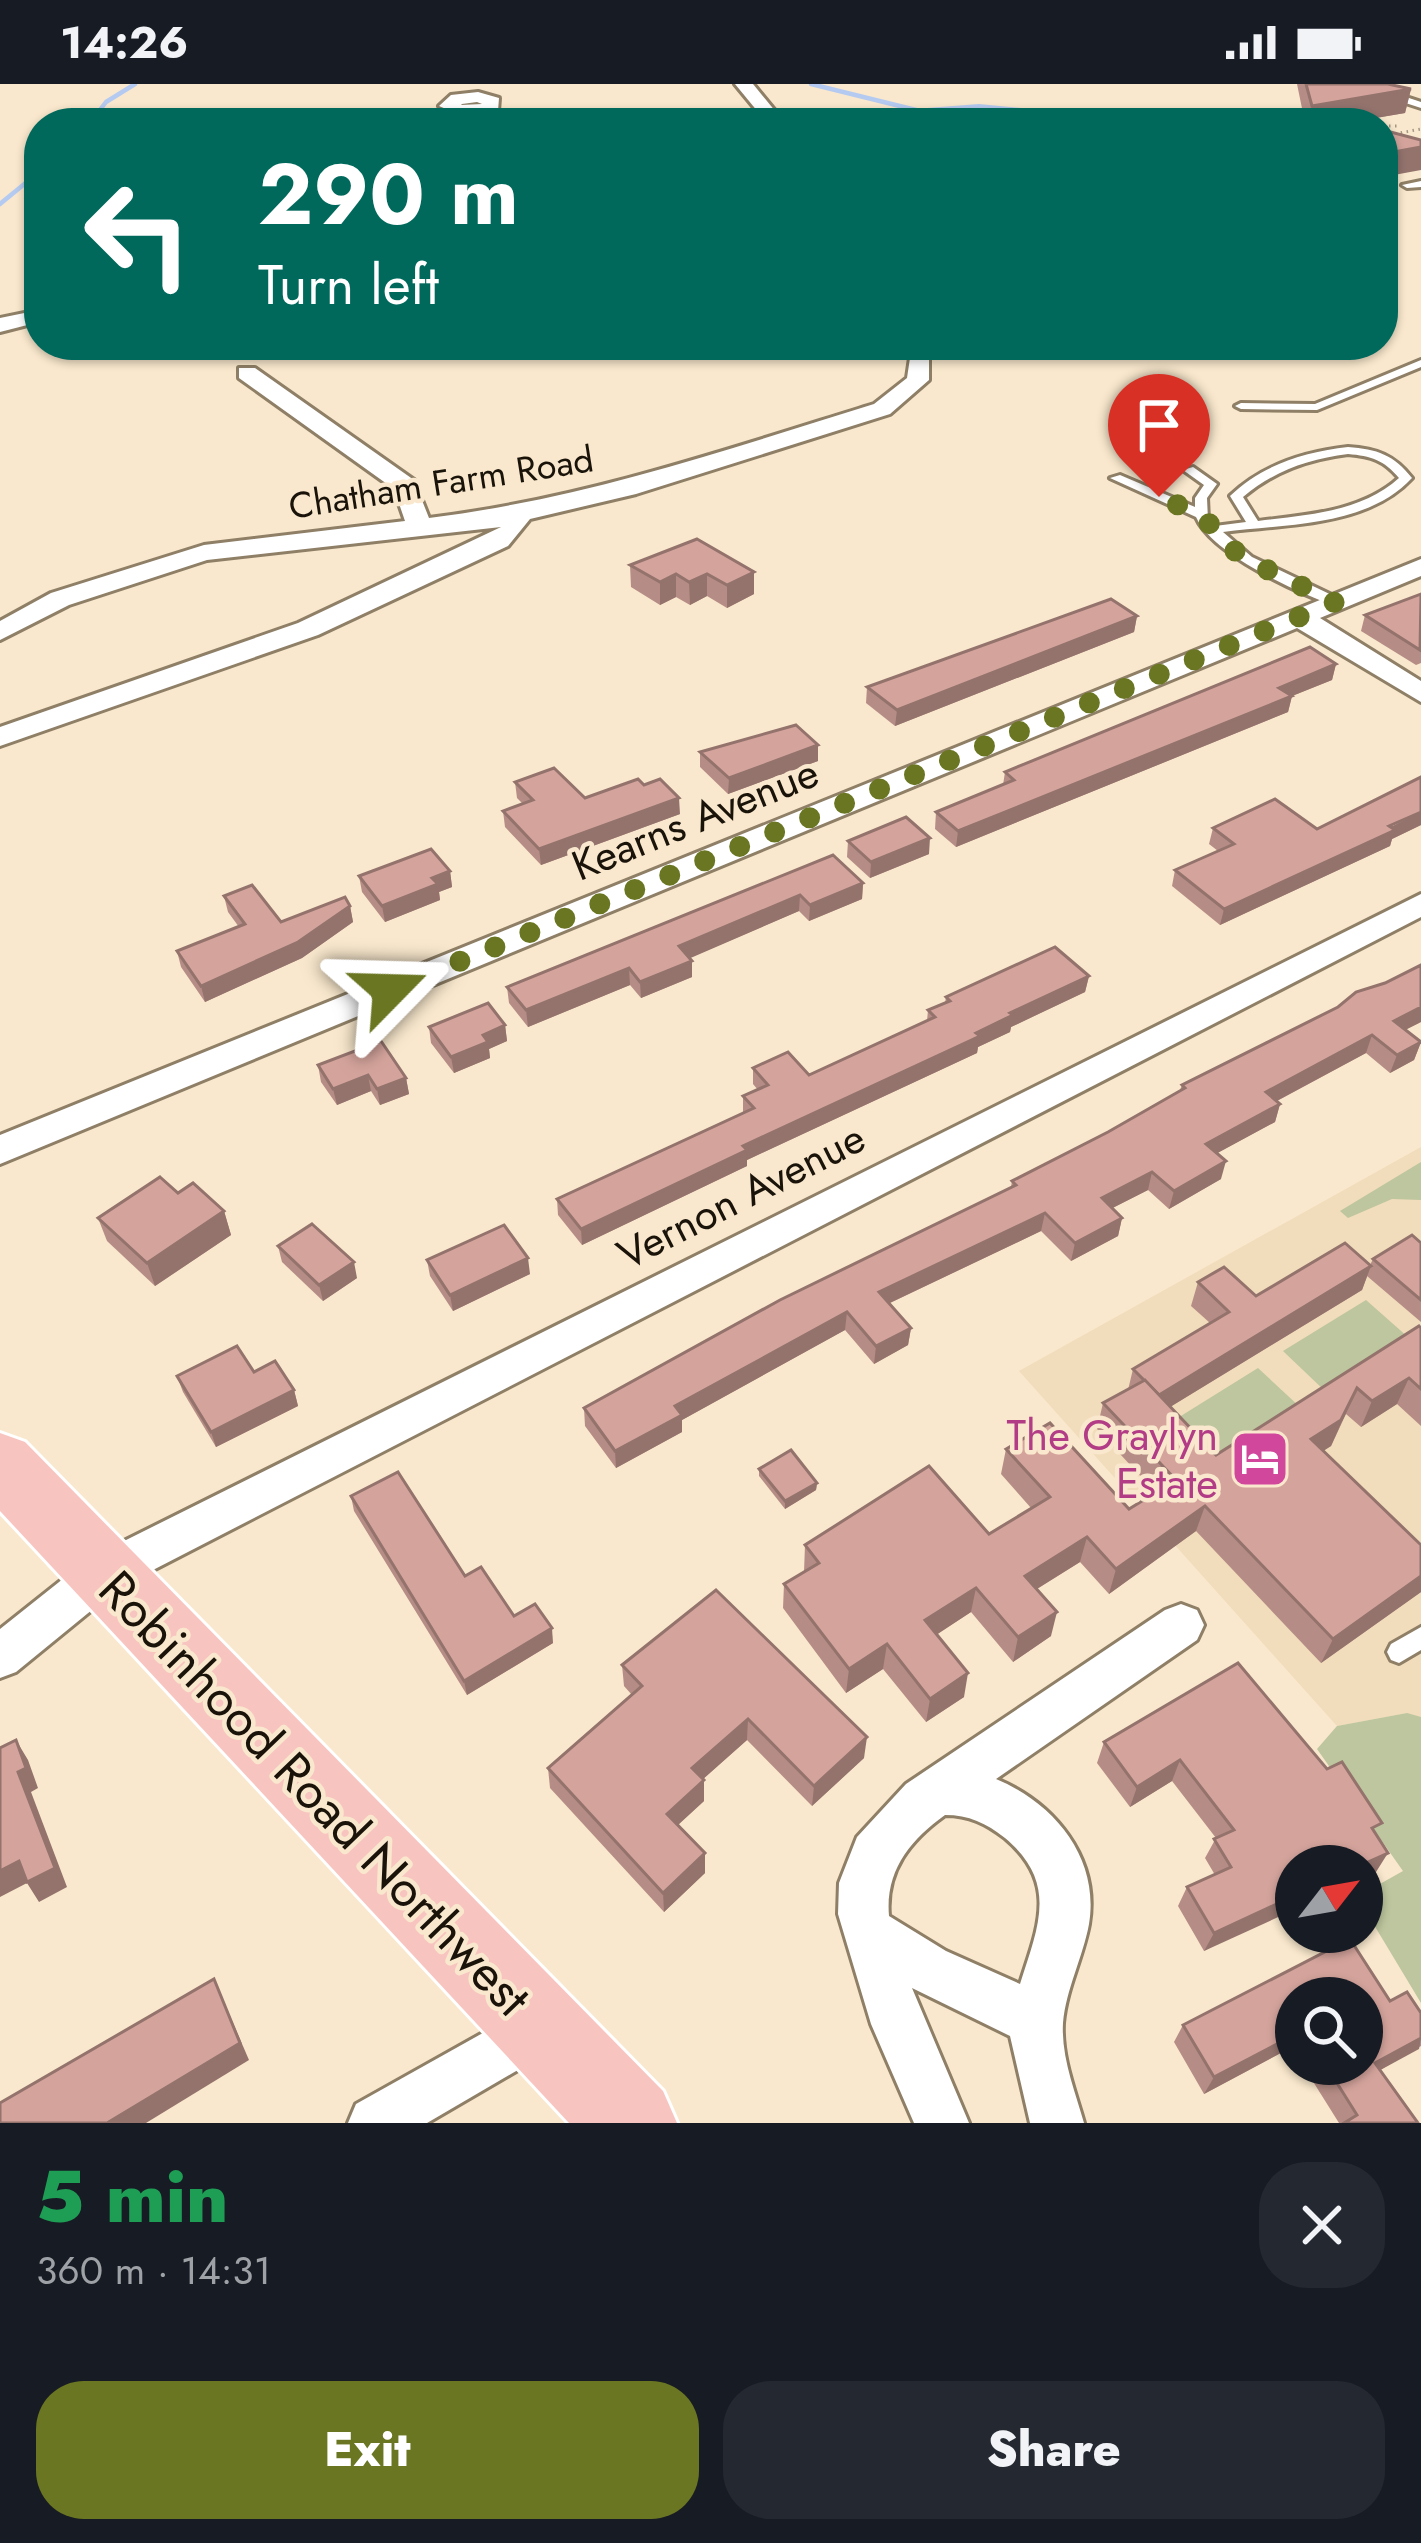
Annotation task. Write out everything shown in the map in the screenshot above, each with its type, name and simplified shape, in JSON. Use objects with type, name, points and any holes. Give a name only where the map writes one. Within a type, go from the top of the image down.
[{"type":"main road","name":"Robinhood Road Northwest","points":[[0,1463],[631,2123]]},
{"type":"street","points":[[484,98],[515,84]]},
{"type":"street","points":[[744,84],[764,108]]},
{"type":"street","name":"Chatham Farm Road","points":[[0,632],[60,599],[204,553],[520,514],[741,456],[882,409],[918,380],[921,360]]},
{"type":"street","points":[[247,373],[405,484],[419,524]]},
{"type":"street","points":[[0,737],[308,629],[499,541],[512,531],[520,514]]},
{"type":"street","name":"Kearns Avenue","points":[[0,1150],[1421,567]]},
{"type":"street","points":[[1299,617],[1421,693]]},
{"type":"street","name":"Vernon Avenue","points":[[0,1657],[104,1574],[1421,904]]},
{"type":"street","points":[[942,2123],[897,2024],[866,1931],[861,1912],[867,1865],[895,1826],[938,1791],[1181,1624]]},
{"type":"street","points":[[938,1791],[959,1792],[1007,1810],[1055,1857],[1066,1900],[1058,1950],[1037,2021],[1042,2068],[1058,2123]]},
{"type":"street","points":[[866,1931],[911,1961],[985,1992],[1037,2021]]},
{"type":"street","points":[[376,2123],[540,2026]]},
{"type":"lane","points":[[1384,84],[1387,94],[1421,105]]},
{"type":"lane","points":[[1407,185],[1421,184]]},
{"type":"lane","points":[[1241,406],[1317,407],[1421,363]]},
{"type":"lane","points":[[1211,530],[1337,511],[1397,489],[1406,478],[1393,460],[1378,456],[1326,451],[1302,457],[1247,485],[1236,496],[1253,523]]},
{"type":"lane","points":[[1189,470],[1211,484],[1201,498],[1202,515],[1211,530],[1247,560],[1335,602]]},
{"type":"lane","points":[[1116,478],[1202,515]]},
{"type":"lane","points":[[1399,1652],[1421,1637]]},
{"type":"shaded area","name":"The Graylyn Estate","points":[[1421,1147],[1421,1731],[1407,1713],[1337,1726],[1019,1371]]},
{"type":"green space","points":[[1421,1162],[1421,1200],[1392,1199],[1348,1218],[1340,1211]]},
{"type":"green space","points":[[1366,1300],[1409,1338],[1325,1391],[1283,1351]]},
{"type":"green space","points":[[1258,1368],[1301,1408],[1210,1467],[1168,1424]]},
{"type":"green space","points":[[1407,1713],[1421,1717],[1421,2003],[1383,1940],[1383,1882],[1403,1871],[1317,1749],[1337,1726]]},
{"type":"water","points":[[979,104],[1021,108],[927,108]]},
{"type":"building","points":[[1306,84],[1388,84],[1411,89],[1312,106]]},
{"type":"building","points":[[1398,134],[1421,140],[1421,147],[1398,151]]},
{"type":"building","points":[[697,539],[754,572],[727,585],[707,574],[689,582],[676,574],[660,582],[630,565]]},
{"type":"building","points":[[1421,594],[1420,650],[1365,615]]},
{"type":"building","points":[[1111,599],[1137,616],[897,710],[867,687]]},
{"type":"building","points":[[1310,647],[1336,664],[1279,688],[1292,696],[958,831],[936,812],[1014,780],[1005,772]]},
{"type":"building","points":[[796,725],[818,745],[729,778],[700,752]]},
{"type":"building","points":[[554,768],[585,798],[638,779],[644,785],[660,779],[679,798],[539,849],[503,811],[533,800],[515,782]]},
{"type":"building","points":[[1421,777],[1421,812],[1389,826],[1395,830],[1224,909],[1175,870],[1234,844],[1213,828],[1275,799],[1317,829]]},
{"type":"building","points":[[906,817],[930,838],[871,862],[848,841]]},
{"type":"building","points":[[431,849],[450,871],[432,878],[438,884],[382,906],[359,876]]},
{"type":"building","points":[[833,855],[863,883],[810,905],[800,895],[679,946],[692,961],[640,982],[629,968],[526,1010],[507,987]]},
{"type":"building","points":[[252,885],[281,922],[345,897],[350,906],[298,942],[201,986],[177,951],[245,924],[224,896]]},
{"type":"building","points":[[1055,947],[1089,976],[1010,1013],[1013,1015],[976,1033],[980,1036],[743,1146],[747,1150],[581,1229],[557,1199],[754,1108],[743,1096],[768,1085],[753,1068],[788,1052],[809,1075],[935,1017],[928,1010],[950,1001],[946,997]]},
{"type":"building","points":[[1421,965],[1421,1007],[1394,1021],[1421,1042],[1397,1055],[1372,1035],[1266,1092],[1280,1104],[1206,1144],[1226,1161],[1174,1191],[1152,1172],[1102,1198],[1122,1218],[1075,1243],[1045,1213],[879,1292],[911,1328],[876,1346],[847,1312],[675,1406],[682,1415],[615,1451],[584,1408],[780,1300],[1016,1185],[1012,1181],[1108,1132],[1185,1088],[1182,1085],[1338,1007],[1356,992]]},
{"type":"building","points":[[488,1003],[505,1025],[483,1035],[488,1042],[451,1057],[429,1027]]},
{"type":"building","points":[[381,1041],[406,1078],[377,1089],[368,1075],[333,1089],[318,1065]]},
{"type":"building","points":[[160,1177],[178,1193],[193,1183],[224,1211],[147,1263],[98,1218]]},
{"type":"building","points":[[312,1224],[354,1262],[319,1285],[278,1246]]},
{"type":"building","points":[[504,1225],[528,1258],[450,1295],[427,1260]]},
{"type":"building","points":[[1412,1235],[1421,1243],[1421,1300],[1373,1259]]},
{"type":"building","points":[[1345,1243],[1371,1266],[1159,1395],[1133,1369],[1229,1312],[1198,1282],[1224,1267],[1256,1296]]},
{"type":"building","points":[[1419,1326],[1421,1389],[1409,1378],[1372,1401],[1357,1388],[1341,1420],[1311,1439],[1421,1545],[1421,1576],[1333,1639],[1205,1506],[1116,1569],[1087,1537],[1025,1576],[1057,1612],[1018,1637],[976,1588],[925,1620],[968,1673],[930,1699],[887,1644],[849,1669],[784,1584],[819,1563],[805,1545],[929,1466],[989,1534],[1050,1497],[1006,1449],[1050,1423],[1129,1509],[1176,1480],[1103,1403],[1145,1380],[1216,1455]]},
{"type":"building","points":[[237,1346],[254,1372],[275,1361],[294,1390],[211,1432],[177,1376]]},
{"type":"building","points":[[791,1450],[817,1483],[785,1501],[759,1469]]},
{"type":"building","points":[[398,1472],[465,1576],[481,1567],[514,1616],[535,1604],[552,1628],[464,1681],[351,1496]]},
{"type":"building","points":[[716,1590],[867,1737],[814,1786],[748,1719],[692,1768],[704,1780],[667,1814],[705,1853],[663,1893],[548,1768],[642,1686],[622,1665]]},
{"type":"building","points":[[1238,1663],[1327,1769],[1342,1762],[1382,1823],[1372,1828],[1383,1845],[1275,1845],[1275,1905],[1214,1933],[1187,1887],[1231,1867],[1214,1839],[1234,1830],[1180,1760],[1137,1787],[1104,1742]]},
{"type":"building","points":[[16,1740],[26,1768],[18,1772],[55,1868],[27,1882],[19,1861],[0,1871],[0,1748]]},
{"type":"building","points":[[1323,1953],[1359,1953],[1375,1977],[1276,1977]]},
{"type":"building","points":[[1275,1978],[1275,2045],[1214,2077],[1183,2025]]},
{"type":"building","points":[[214,1979],[240,2043],[107,2123],[0,2123],[0,2103]]},
{"type":"building","points":[[1383,1990],[1390,2001],[1407,1992],[1421,2013],[1421,2038],[1383,2059]]},
{"type":"building","points":[[1383,2074],[1418,2123],[1344,2123],[1357,2115],[1338,2085],[1383,2085]]},
{"type":"waterway","points":[[101,108],[135,84]]},
{"type":"waterway","points":[[811,84],[908,108]]},
{"type":"waterway","points":[[0,204],[24,184]]},
{"type":"place","name":"The Graylyn Estate","points":[[1260,1459]]},
{"type":"route","points":[[390,990],[1335,602],[1247,560],[1202,515],[1159,497]]}]
